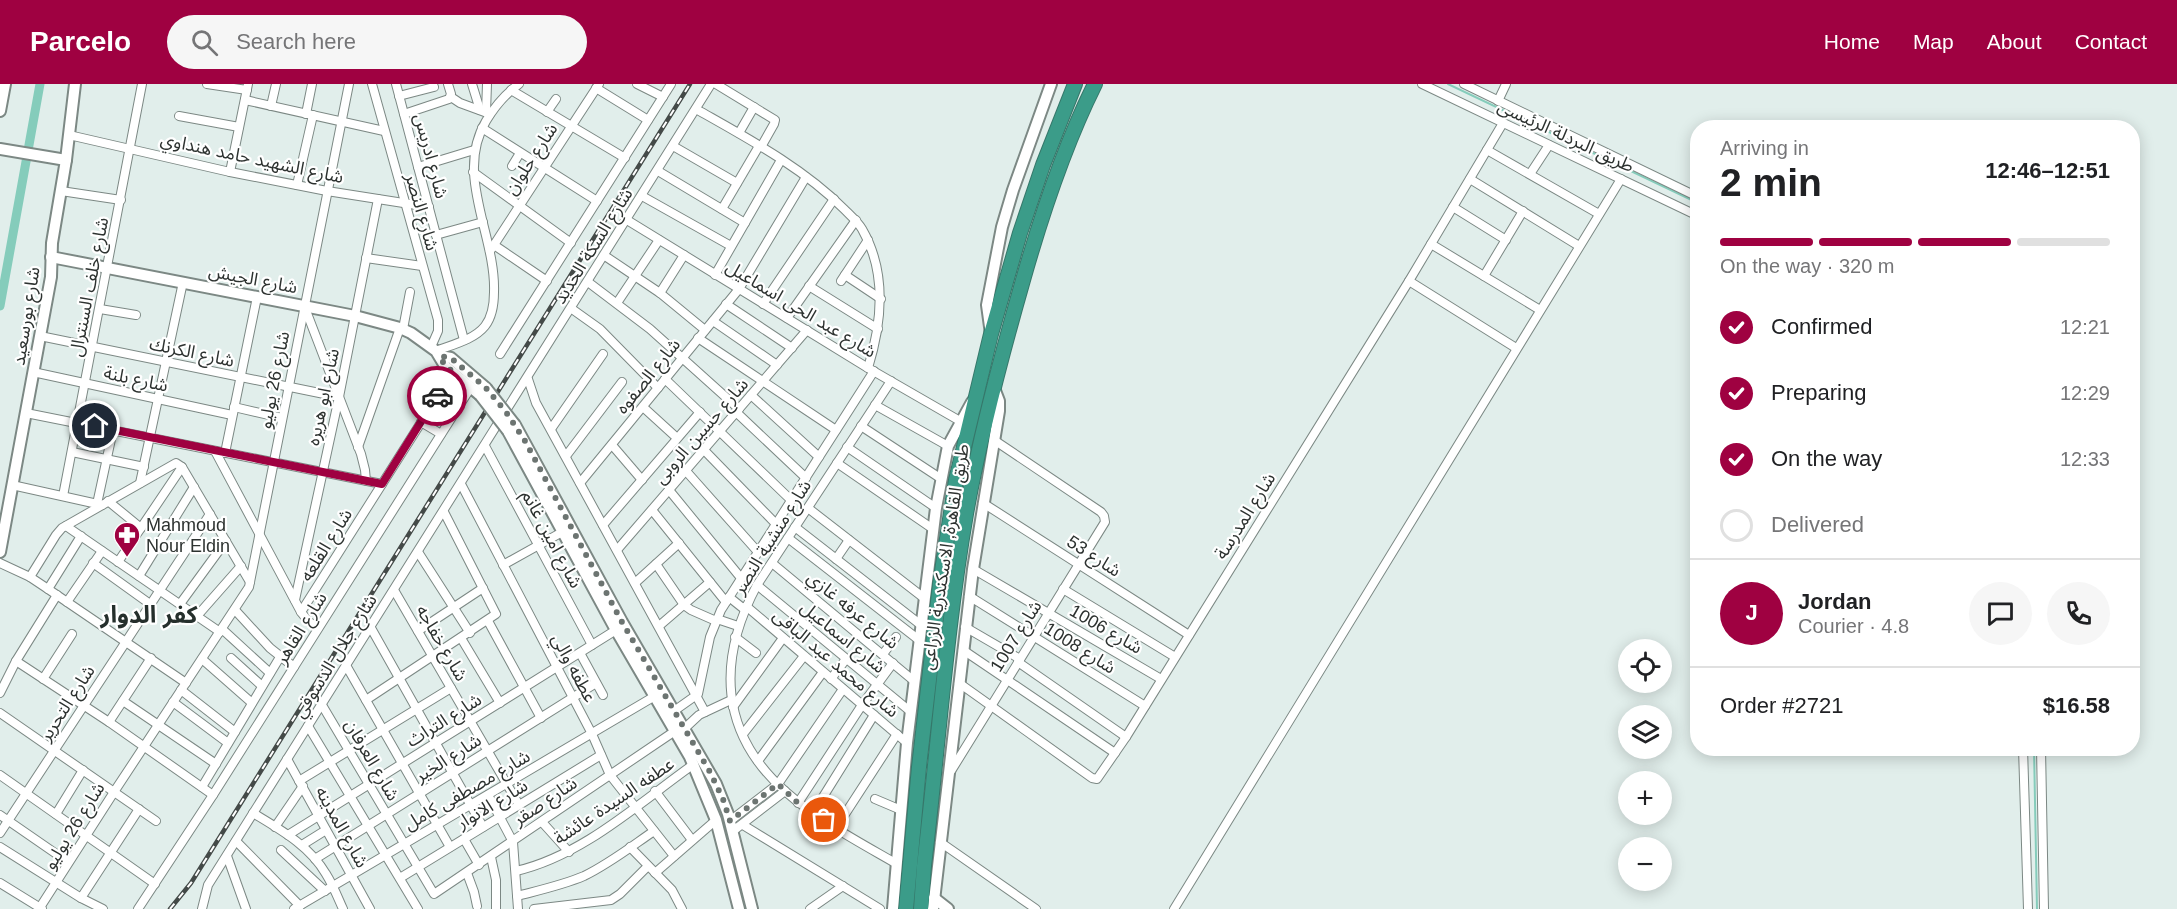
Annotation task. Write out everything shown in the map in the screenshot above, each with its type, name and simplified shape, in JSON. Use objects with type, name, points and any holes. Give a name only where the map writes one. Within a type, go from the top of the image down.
[{"type":"highway","name":"طريق القاهرة, الاسكندرية الزراعى","points":[[906,909],[903,866],[919,766],[948,526],[956,480],[991,334],[1020,233],[1043,165],[1075,84]]},
{"type":"highway","name":"طريق القاهرة, الاسكندرية الزراعى","points":[[921,909],[957,575],[972,484],[994,388],[1030,256],[1055,181],[1095,84]]},
{"type":"main road","points":[[0,111],[5,84]]},
{"type":"main road","name":"شارع بورسعيد","points":[[0,552],[51,277],[51,257],[61,191],[63,159],[69,135],[75,84]]},
{"type":"main road","points":[[991,334],[987,305],[1002,227],[1050,88]]},
{"type":"main road","points":[[0,149],[63,159]]},
{"type":"main road","name":"شارع الجيش","points":[[51,257],[355,316],[402,328],[436,351],[451,358],[512,428],[622,622],[670,713],[716,784],[731,826],[752,909]]},
{"type":"main road","name":"شارع الجيش","points":[[436,351],[444,364],[479,390]]},
{"type":"main road","points":[[948,909],[933,904],[969,596],[1000,406],[994,388]]},
{"type":"main road","points":[[893,909],[903,866],[901,810],[907,742],[940,478],[948,446],[975,396]]},
{"type":"main road","name":"شارع الجيش","points":[[512,428],[616,630],[655,696],[670,713]]},
{"type":"main road","name":"شارع الجيش","points":[[680,730],[716,820],[739,909]]},
{"type":"street","name":"شارع خلف السنترال","points":[[63,496],[142,84]]},
{"type":"street","points":[[207,84],[247,87],[230,172]]},
{"type":"street","points":[[270,106],[276,84]]},
{"type":"street","points":[[297,185],[310,114],[312,84]]},
{"type":"street","name":"شارع 26 يوليو","points":[[40,909],[85,835],[247,591],[348,84]]},
{"type":"street","name":"شارع النصر","points":[[372,84],[438,324],[436,351]]},
{"type":"street","name":"شارع ادريس","points":[[396,84],[464,340]]},
{"type":"street","points":[[448,84],[451,97],[456,102],[485,112]]},
{"type":"street","points":[[472,84],[485,112]]},
{"type":"street","points":[[436,351],[464,340],[484,328],[489,320],[494,297],[492,248],[483,222],[473,172],[474,150],[482,128],[487,84]]},
{"type":"street","points":[[485,112],[519,84]]},
{"type":"street","points":[[637,84],[663,97]]},
{"type":"street","name":"شارع السكة الحديد","points":[[500,354],[671,84]]},
{"type":"street","points":[[714,84],[775,120],[722,209]]},
{"type":"street","name":"شارع السكة الحديد","points":[[500,422],[696,109],[714,84]]},
{"type":"street","name":"طريق البردلة الرئيسى","points":[[1422,84],[1690,212]]},
{"type":"street","name":"طريق البردلة الرئيسى","points":[[1464,84],[1690,193]]},
{"type":"street","points":[[1498,101],[1506,84]]},
{"type":"street","points":[[598,86],[648,120]]},
{"type":"street","name":"شارع حلوان","points":[[492,248],[598,86]]},
{"type":"street","points":[[399,96],[434,87]]},
{"type":"street","points":[[511,90],[625,158]]},
{"type":"street","points":[[404,114],[451,97]]},
{"type":"street","points":[[548,112],[556,99]]},
{"type":"street","points":[[245,100],[384,131]]},
{"type":"street","points":[[739,133],[754,107]]},
{"type":"street","name":"شارع منشية النصر","points":[[696,109],[739,133],[806,177],[856,220],[868,240],[876,267],[881,299],[871,369],[837,430],[716,620],[697,696]]},
{"type":"street","points":[[179,116],[239,127]]},
{"type":"street","name":"شارع المدرسة","points":[[959,683],[1097,779],[1126,737],[1409,281],[1503,123]]},
{"type":"street","points":[[482,128],[597,201]]},
{"type":"street","name":"شارع الشهيد حامد هنداوي","points":[[69,135],[230,172],[327,191],[429,207]]},
{"type":"street","points":[[1530,174],[1549,145]]},
{"type":"street","points":[[673,146],[737,183]]},
{"type":"street","points":[[418,167],[474,150]]},
{"type":"street","points":[[1487,150],[1599,214]]},
{"type":"street","points":[[512,166],[520,153]]},
{"type":"street","points":[[715,274],[781,160]]},
{"type":"street","points":[[658,171],[745,222]]},
{"type":"street","points":[[473,172],[571,243]]},
{"type":"street","name":"شارع الصفوه","points":[[580,483],[739,289],[806,177]]},
{"type":"street","points":[[1470,179],[1579,246]]},
{"type":"street","points":[[1174,909],[1621,179]]},
{"type":"street","points":[[61,191],[121,200]]},
{"type":"street","points":[[642,196],[731,246]]},
{"type":"street","name":"شارع ابو هريره","points":[[295,600],[339,398],[378,199]]},
{"type":"street","points":[[764,304],[834,199]]},
{"type":"street","points":[[1453,207],[1506,240]]},
{"type":"street","points":[[1484,276],[1523,211]]},
{"type":"street","name":"شارع عبد الحى اسماعيل","points":[[627,220],[960,421]]},
{"type":"street","points":[[787,318],[856,220]]},
{"type":"street","points":[[436,235],[483,222]]},
{"type":"street","points":[[617,303],[659,240]]},
{"type":"street","points":[[868,240],[843,278],[881,299]]},
{"type":"street","points":[[1431,244],[1540,310]]},
{"type":"street","points":[[492,248],[547,281]]},
{"type":"street","points":[[660,293],[684,255]]},
{"type":"street","points":[[605,256],[660,293],[705,330]]},
{"type":"street","points":[[366,258],[422,266]]},
{"type":"street","points":[[1409,281],[1516,348]]},
{"type":"street","points":[[140,483],[183,282]]},
{"type":"street","points":[[588,282],[650,329],[806,478]]},
{"type":"street","points":[[809,286],[878,329]]},
{"type":"street","points":[[358,447],[402,328],[410,292]]},
{"type":"street","points":[[225,453],[257,297]]},
{"type":"street","points":[[726,304],[792,348]]},
{"type":"street","points":[[304,306],[358,447],[366,481]]},
{"type":"street","points":[[100,309],[136,315]]},
{"type":"street","points":[[572,309],[607,334],[658,388]]},
{"type":"street","points":[[712,321],[777,365]]},
{"type":"street","name":"شارع حسين الروبى","points":[[617,550],[807,330]]},
{"type":"street","name":"شارع الكرنك","points":[[40,336],[339,398]]},
{"type":"street","points":[[698,338],[837,430]]},
{"type":"street","points":[[550,429],[603,354]]},
{"type":"street","name":"شارع بلنة","points":[[33,372],[158,399],[282,418]]},
{"type":"street","name":"شارع القلعه","points":[[301,612],[453,372]]},
{"type":"street","points":[[528,379],[533,396],[550,429],[705,712]]},
{"type":"street","points":[[665,379],[791,500]]},
{"type":"street","name":"شارع منشية النصر","points":[[891,381],[757,585],[738,626],[730,666],[732,704],[743,734],[758,761],[798,803],[836,828],[903,866]]},
{"type":"street","points":[[566,456],[622,382]]},
{"type":"street","name":"شارع القاهر","points":[[138,909],[213,795],[441,434],[479,390]]},
{"type":"street","points":[[751,395],[819,457]]},
{"type":"street","points":[[874,405],[948,446]]},
{"type":"street","points":[[642,406],[677,438]]},
{"type":"street","points":[[26,412],[382,484]]},
{"type":"street","points":[[603,525],[699,412]]},
{"type":"street","points":[[421,422],[441,434]]},
{"type":"street","name":"شارع جلال الدسوقي","points":[[202,909],[208,885],[500,422]]},
{"type":"street","points":[[861,426],[940,478]]},
{"type":"street","points":[[102,503],[106,459],[113,430]]},
{"type":"street","name":"شارع 1007","points":[[948,775],[1104,522],[1101,512],[994,440]]},
{"type":"street","points":[[612,445],[642,480]]},
{"type":"street","name":"شارع امين غانم","points":[[485,446],[592,645]]},
{"type":"street","points":[[847,447],[936,508]]},
{"type":"street","points":[[704,450],[776,524]]},
{"type":"street","points":[[215,451],[301,612],[318,628]]},
{"type":"street","points":[[72,452],[144,467]]},
{"type":"street","points":[[30,577],[56,535],[66,526],[102,503],[174,463],[179,463],[250,582]]},
{"type":"street","points":[[837,463],[933,529]]},
{"type":"street","points":[[118,562],[182,467]]},
{"type":"street","points":[[686,471],[758,552]]},
{"type":"street","name":"عطفه والي","points":[[461,484],[592,734],[610,775],[674,856]]},
{"type":"street","points":[[12,485],[102,503],[141,528]]},
{"type":"street","points":[[139,576],[194,487]]},
{"type":"street","points":[[669,490],[741,578]]},
{"type":"street","name":"شارع 53","points":[[983,503],[1189,635]]},
{"type":"street","points":[[807,508],[924,598]]},
{"type":"street","name":"شارع محمد عبد الباقى","points":[[652,510],[710,582],[728,600],[745,608],[783,638],[907,742]]},
{"type":"street","points":[[366,700],[488,621],[496,613],[444,512]]},
{"type":"street","name":"شارع التحرير","points":[[0,833],[210,514]]},
{"type":"street","points":[[66,526],[221,631],[270,673]]},
{"type":"street","points":[[795,527],[921,625]]},
{"type":"street","points":[[503,565],[564,531]]},
{"type":"street","points":[[48,589],[81,536]]},
{"type":"street","points":[[788,538],[919,640]]},
{"type":"street","points":[[836,559],[849,540]]},
{"type":"street","points":[[180,604],[226,541]]},
{"type":"street","points":[[635,583],[679,543]]},
{"type":"street","points":[[67,602],[102,551]]},
{"type":"street","points":[[418,552],[470,633]]},
{"type":"street","points":[[0,563],[30,577],[150,658],[235,732]]},
{"type":"street","points":[[93,563],[150,604]]},
{"type":"street","name":"شارع عرفه غازي","points":[[772,563],[914,681]]},
{"type":"street","points":[[656,564],[684,605],[716,620],[738,626]]},
{"type":"street","points":[[197,616],[241,566]]},
{"type":"street","name":"شارع 1006","points":[[973,569],[1161,679]]},
{"type":"street","points":[[659,626],[710,582]]},
{"type":"street","name":"شارع اسماعيل","points":[[757,585],[911,712]]},
{"type":"street","points":[[418,631],[483,588]]},
{"type":"street","points":[[1063,589],[1175,657]]},
{"type":"street","name":"شارع خفاجه","points":[[394,590],[519,805]]},
{"type":"street","points":[[0,693],[16,661],[57,595]]},
{"type":"street","name":"شارع 1008","points":[[969,596],[1145,706]]},
{"type":"street","points":[[235,610],[280,657],[294,666]]},
{"type":"street","points":[[488,621],[541,718]]},
{"type":"street","points":[[966,627],[1019,661],[1126,737]]},
{"type":"street","points":[[371,628],[483,827]]},
{"type":"street","name":"شارع التراث","points":[[288,835],[616,630]]},
{"type":"street","points":[[43,679],[72,634]]},
{"type":"street","points":[[735,637],[756,653]]},
{"type":"street","points":[[883,654],[896,637]]},
{"type":"street","points":[[461,638],[500,703]]},
{"type":"street","points":[[732,704],[783,638]]},
{"type":"street","points":[[963,650],[1115,753]]},
{"type":"street","points":[[580,653],[603,695]]},
{"type":"street","points":[[743,734],[804,656]]},
{"type":"street","name":"شارع القاهر","points":[[202,787],[280,657]]},
{"type":"street","points":[[109,722],[150,658]]},
{"type":"street","points":[[231,658],[262,686]]},
{"type":"street","points":[[202,659],[252,703]]},
{"type":"street","points":[[831,679],[846,659]]},
{"type":"street","points":[[16,661],[144,745],[213,795]]},
{"type":"street","points":[[798,803],[862,705],[893,663]]},
{"type":"street","points":[[347,667],[450,847]]},
{"type":"street","points":[[758,761],[823,672]]},
{"type":"street","name":"شارع الخير","points":[[315,859],[596,683]]},
{"type":"street","points":[[275,826],[301,784],[330,762],[451,688]]},
{"type":"street","points":[[731,826],[778,784],[843,689]]},
{"type":"street","name":"شارع مصطفى كامل","points":[[297,907],[655,696]]},
{"type":"street","points":[[670,713],[697,696]]},
{"type":"street","points":[[123,701],[216,764]]},
{"type":"street","points":[[173,702],[228,743]]},
{"type":"street","name":"شارع صقر","points":[[432,893],[436,894],[705,712],[732,704]]},
{"type":"street","name":"شارع العرفان","points":[[322,705],[432,893]]},
{"type":"street","points":[[0,713],[156,821]]},
{"type":"street","points":[[813,813],[874,715]]},
{"type":"street","points":[[308,726],[418,909]]},
{"type":"street","points":[[836,828],[897,734]]},
{"type":"street","name":"شارع الانوار","points":[[399,878],[601,755]]},
{"type":"street","points":[[2023,756],[2028,909]]},
{"type":"street","points":[[2041,756],[2044,909]]},
{"type":"street","name":"شارع المدينه","points":[[287,759],[370,909]]},
{"type":"street","name":"عطفه السيدة عائشة","points":[[516,871],[544,863],[569,852],[694,764]]},
{"type":"street","points":[[56,814],[83,770]]},
{"type":"street","points":[[0,775],[156,884]]},
{"type":"street","points":[[655,791],[692,840]]},
{"type":"street","points":[[731,826],[743,825],[785,791]]},
{"type":"street","points":[[489,795],[513,842],[518,909]]},
{"type":"street","points":[[875,800],[901,810]]},
{"type":"street","points":[[81,898],[138,809]]},
{"type":"street","points":[[253,813],[302,845],[315,859],[328,889],[343,909]]},
{"type":"street","points":[[0,815],[69,862]]},
{"type":"street","points":[[655,873],[716,820]]},
{"type":"street","points":[[542,822],[569,852]]},
{"type":"street","points":[[743,825],[880,909]]},
{"type":"street","points":[[302,845],[326,830]]},
{"type":"street","points":[[517,896],[585,875],[654,831]]},
{"type":"street","points":[[464,839],[479,865]]},
{"type":"street","points":[[236,841],[297,907]]},
{"type":"street","points":[[940,842],[1036,909]]},
{"type":"street","points":[[0,847],[56,883],[103,909]]},
{"type":"street","points":[[630,847],[672,890],[682,909]]},
{"type":"street","points":[[281,850],[328,889]]},
{"type":"street","points":[[226,856],[246,909]]},
{"type":"street","points":[[491,857],[496,880],[496,909]]},
{"type":"street","points":[[534,909],[611,900],[648,866]]},
{"type":"street","points":[[467,873],[477,906]]},
{"type":"street","points":[[0,883],[40,909]]},
{"type":"street","points":[[810,909],[843,886]]},
{"type":"waterway","points":[[0,306],[40,84]]},
{"type":"waterway","points":[[1448,84],[1690,199]]},
{"type":"waterway","points":[[2034,756],[2037,909]]},
{"type":"railway","points":[[170,909],[191,883],[690,84]]},
{"type":"way so far","points":[[437,396],[453,372],[442,362],[440,356],[446,356],[486,388],[515,425],[622,622],[710,772],[723,799],[730,821],[778,784],[798,803],[824,820]]},
{"type":"place","name":"Mahmoud Nour Eldin","points":[[127,558]]},
{"type":"district","name":"كفر الدوار","points":[[149,614]]},
{"type":"route","points":[[95,426],[382,484],[437,396]]}]
